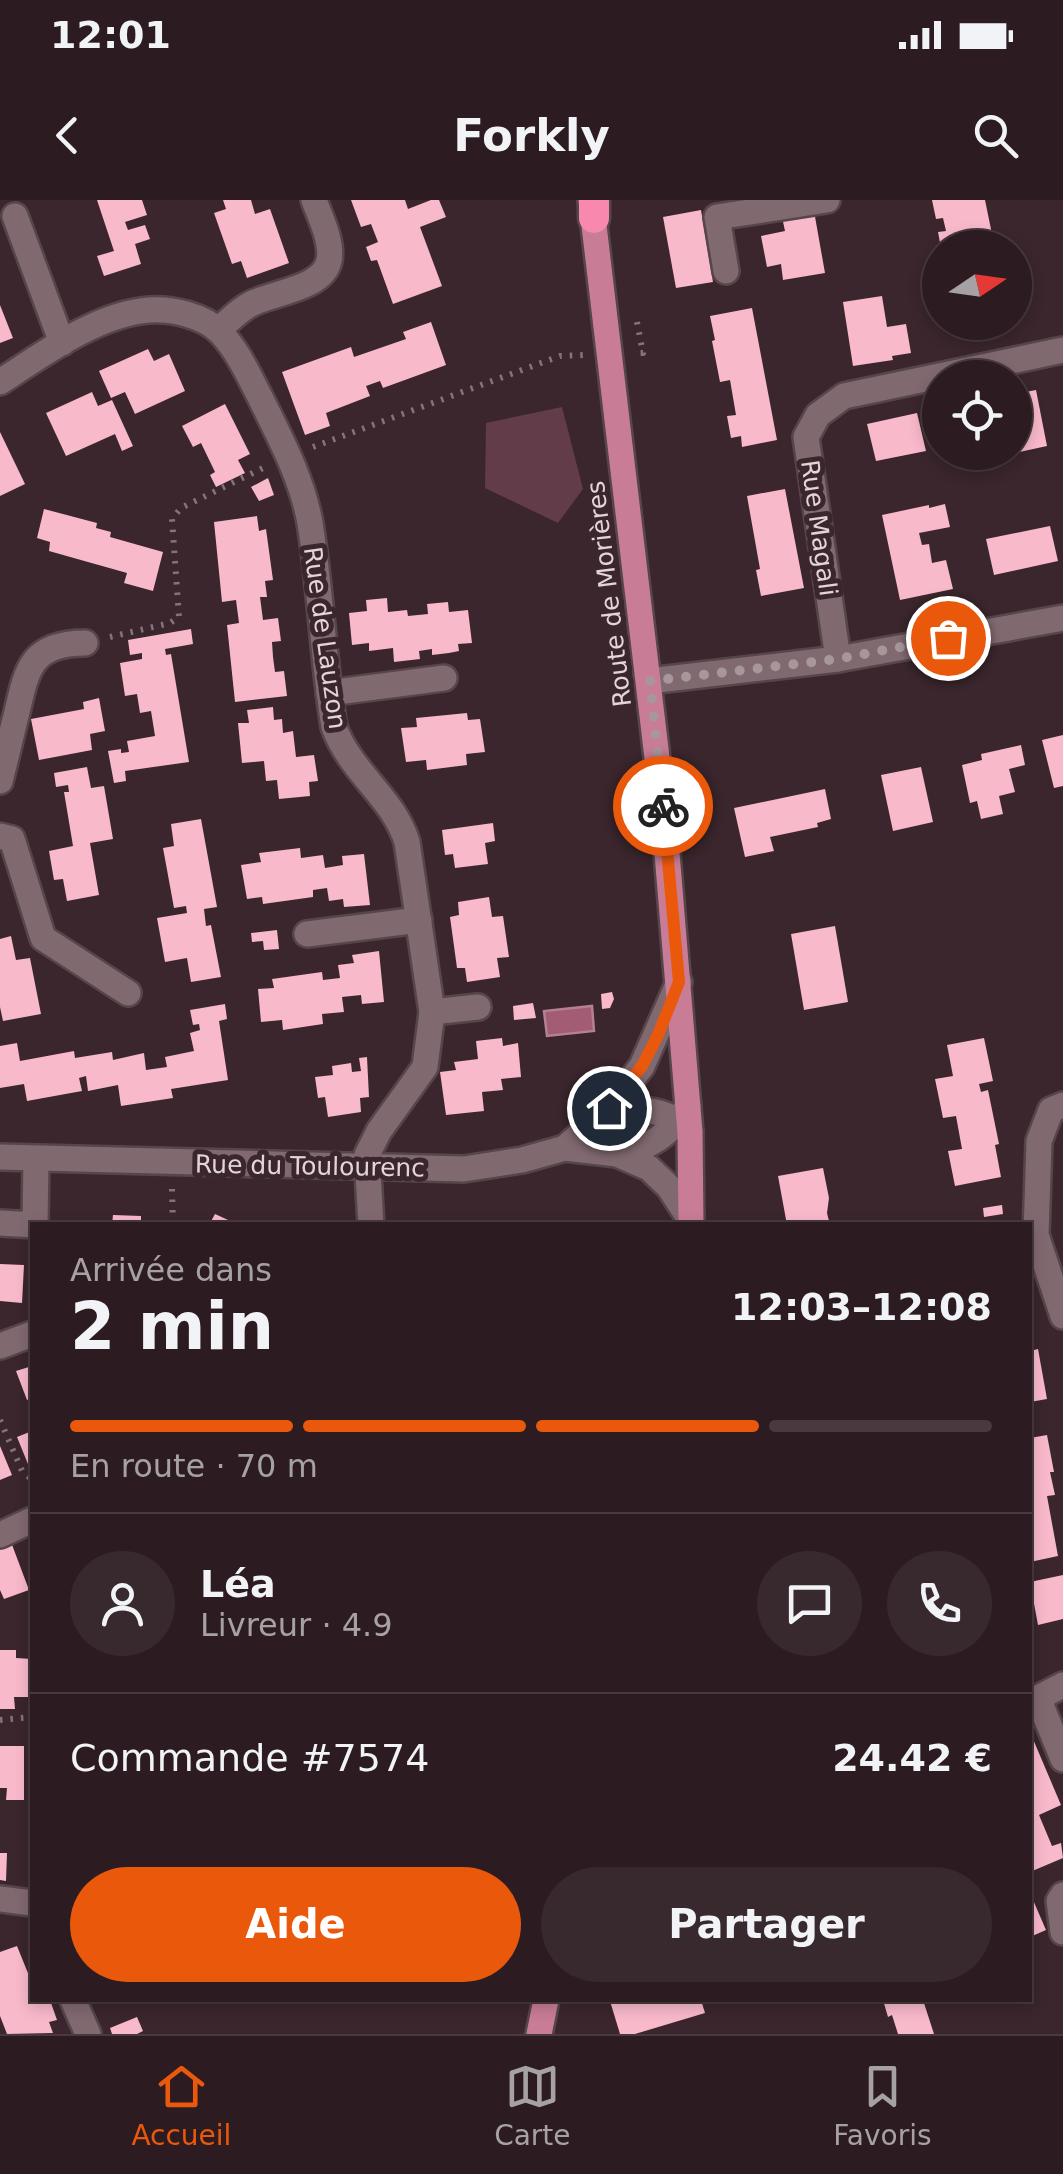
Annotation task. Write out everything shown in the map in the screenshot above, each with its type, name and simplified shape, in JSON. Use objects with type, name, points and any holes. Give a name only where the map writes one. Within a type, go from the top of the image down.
[{"type":"main road","name":"Route de Morières","points":[[593,206],[664,816],[679,982],[691,1222]]},
{"type":"main road","points":[[540,2034],[546,2002]]},
{"type":"street","points":[[0,382],[62,343],[130,312],[174,312],[199,318],[218,330],[249,305],[311,282],[322,274],[330,259],[328,239],[314,200]]},
{"type":"street","points":[[726,272],[717,218],[827,200]]},
{"type":"street","points":[[15,216],[62,343]]},
{"type":"street","name":"Rue de Lauzon","points":[[218,330],[240,359],[290,455],[301,487],[310,522],[328,693],[341,746],[400,822],[407,842],[432,1012],[424,1067],[379,1131],[367,1155],[366,1168]]},
{"type":"street","name":"Rue Magali","points":[[838,659],[806,438],[818,416],[844,396],[1063,350]]},
{"type":"street","points":[[650,681],[838,659],[1063,618]]},
{"type":"street","points":[[0,782],[27,670],[43,653],[64,643],[84,643]]},
{"type":"street","points":[[328,693],[444,678]]},
{"type":"street","points":[[0,836],[12,840],[43,938],[128,992]]},
{"type":"street","points":[[307,934],[419,920]]},
{"type":"street","name":"Route de Morières","points":[[565,1148],[609,1108],[642,1066],[679,982]]},
{"type":"street","points":[[432,1012],[478,1007]]},
{"type":"street","points":[[1063,1104],[1051,1110],[1039,1141],[1036,1235],[1063,1316]]},
{"type":"street","points":[[609,1108],[657,1111],[686,1120]]},
{"type":"street","name":"Rue du Toulourenc","points":[[0,1157],[464,1168],[522,1160],[565,1148],[617,1154],[636,1151],[686,1120]]},
{"type":"street","name":"Rue du Toulourenc","points":[[617,1154],[649,1168],[669,1187],[690,1222]]},
{"type":"street","points":[[35,1222],[36,1159]]},
{"type":"street","points":[[366,1168],[372,1222]]},
{"type":"street","points":[[0,1223],[30,1225]]},
{"type":"street","points":[[0,1346],[30,1335]]},
{"type":"street","points":[[0,1535],[30,1521]]},
{"type":"street","points":[[1063,1685],[1034,1699],[1063,1760]]},
{"type":"street","points":[[1061,1898],[1063,1932]]},
{"type":"street","points":[[0,1900],[30,1904]]},
{"type":"street","points":[[75,2002],[88,2034]]},
{"type":"path","points":[[84,643],[170,623],[178,616],[172,519],[181,508],[290,455],[560,356],[611,355]]},
{"type":"path","points":[[171,1163],[173,1222]]},
{"type":"path","points":[[0,1420],[22,1473],[30,1478]]},
{"type":"path","points":[[0,1720],[30,1717]]},
{"type":"shaded area","points":[[562,407],[583,489],[558,523],[485,488],[486,423]]},
{"type":"shaded area","points":[[592,1006],[594,1031],[547,1036],[544,1011]]},
{"type":"building","points":[[97,200],[142,200],[147,215],[125,222],[128,230],[145,225],[150,239],[135,244],[141,264],[104,276],[97,256],[114,251]]},
{"type":"building","points":[[223,200],[251,200],[255,214],[270,209],[289,263],[247,278],[241,261],[232,264],[214,213],[226,209]]},
{"type":"building","points":[[351,200],[405,200],[408,209],[439,200],[446,217],[420,227],[442,286],[393,304],[377,260],[371,261],[366,247],[378,242],[371,224],[361,227]]},
{"type":"building","points":[[932,200],[985,200],[991,230],[946,230],[943,218],[936,219]]},
{"type":"building","points":[[701,210],[713,282],[676,288],[663,217]]},
{"type":"building","points":[[814,211],[825,273],[783,280],[781,264],[767,267],[761,236],[785,231],[782,217]]},
{"type":"building","points":[[882,296],[887,327],[906,324],[911,353],[853,366],[843,302]]},
{"type":"building","points":[[0,305],[13,338],[0,343]]},
{"type":"building","points":[[752,308],[777,440],[742,447],[741,436],[731,438],[727,416],[736,415],[730,380],[720,382],[710,316]]},
{"type":"building","points":[[431,322],[446,365],[383,388],[380,381],[366,386],[370,396],[326,413],[330,426],[305,435],[282,372],[351,347],[354,357],[406,339],[403,332]]},
{"type":"building","points":[[148,349],[154,361],[169,354],[185,391],[135,414],[125,392],[111,398],[99,371]]},
{"type":"building","points":[[1036,390],[1047,446],[1032,449],[1032,391]]},
{"type":"building","points":[[92,392],[98,406],[112,400],[133,446],[122,451],[115,434],[66,456],[46,413]]},
{"type":"building","points":[[225,404],[250,454],[238,460],[245,473],[216,487],[210,475],[215,472],[201,443],[193,447],[182,426]]},
{"type":"building","points":[[917,413],[922,452],[876,461],[867,424]]},
{"type":"building","points":[[0,432],[25,484],[0,496]]},
{"type":"building","points":[[268,478],[274,495],[259,501],[251,487]]},
{"type":"building","points":[[785,489],[804,588],[761,596],[747,496]]},
{"type":"building","points":[[945,504],[950,527],[919,533],[922,545],[929,544],[932,563],[946,560],[953,589],[900,600],[882,515]]},
{"type":"building","points":[[44,509],[97,523],[96,528],[111,532],[110,537],[163,552],[153,591],[124,583],[127,573],[49,551],[50,542],[37,538]]},
{"type":"building","points":[[257,516],[259,531],[266,529],[273,580],[265,581],[267,597],[260,597],[263,620],[278,618],[281,641],[272,642],[273,657],[275,672],[284,671],[287,696],[235,702],[227,625],[239,623],[236,600],[222,602],[214,522]]},
{"type":"building","points":[[1050,526],[1058,561],[994,575],[986,539]]},
{"type":"building","points":[[387,598],[388,612],[407,610],[408,616],[428,614],[427,604],[448,602],[449,612],[468,610],[472,643],[458,644],[459,651],[449,653],[432,655],[432,649],[419,651],[420,659],[394,662],[393,648],[369,651],[369,643],[352,645],[349,613],[367,611],[366,600]]},
{"type":"building","points":[[191,629],[193,644],[165,649],[166,655],[171,654],[189,762],[125,771],[126,781],[114,783],[108,751],[129,752],[127,741],[155,736],[151,711],[140,713],[137,694],[125,696],[120,663],[142,659],[142,653],[130,655],[128,640]]},
{"type":"building","points":[[99,698],[105,731],[90,734],[92,750],[39,760],[31,719],[84,709],[83,702]]},
{"type":"building","points":[[273,707],[274,720],[282,719],[283,733],[293,731],[296,757],[314,755],[318,781],[309,782],[310,796],[279,799],[277,780],[266,781],[264,761],[242,763],[238,723],[249,723],[247,710]]},
{"type":"building","points":[[467,713],[468,720],[480,719],[485,752],[466,754],[467,765],[427,770],[426,760],[406,762],[401,728],[417,727],[416,718]]},
{"type":"building","points":[[1063,735],[1063,786],[1054,788],[1042,740]]},
{"type":"building","points":[[1021,745],[1025,765],[1009,769],[1015,792],[999,796],[1003,814],[981,819],[977,801],[970,803],[962,765],[982,760],[981,754]]},
{"type":"building","points":[[87,767],[91,788],[104,786],[113,839],[90,843],[99,895],[67,901],[63,879],[54,880],[49,851],[73,846],[64,792],[69,792],[68,785],[56,787],[54,773]]},
{"type":"building","points":[[921,767],[933,822],[893,831],[881,775]]},
{"type":"building","points":[[825,789],[831,819],[817,823],[818,827],[770,837],[774,851],[745,857],[734,808]]},
{"type":"building","points":[[201,819],[217,907],[204,909],[206,926],[211,925],[221,977],[191,982],[187,958],[165,962],[157,918],[187,913],[186,906],[174,908],[163,848],[174,846],[171,824]]},
{"type":"building","points":[[493,823],[495,841],[485,843],[488,864],[455,868],[453,854],[445,855],[442,830]]},
{"type":"building","points":[[300,848],[301,858],[323,855],[325,868],[343,865],[342,856],[364,854],[370,905],[344,907],[343,899],[329,901],[327,888],[313,890],[313,897],[263,904],[262,897],[247,899],[241,865],[261,862],[259,853]]},
{"type":"building","points":[[489,897],[492,917],[503,916],[509,957],[497,958],[500,977],[467,982],[465,968],[457,968],[450,917],[459,915],[458,902]]},
{"type":"building","points":[[835,926],[848,1002],[804,1010],[791,934]]},
{"type":"building","points":[[277,930],[279,949],[264,950],[263,941],[252,942],[251,933]]},
{"type":"building","points":[[11,936],[16,960],[30,958],[41,1014],[3,1021],[0,939]]},
{"type":"building","points":[[379,951],[384,1002],[362,1004],[361,995],[342,997],[344,1012],[322,1014],[323,1024],[283,1030],[282,1020],[261,1022],[258,989],[274,988],[272,979],[322,972],[323,980],[340,978],[338,965],[354,963],[352,955]]},
{"type":"building","points":[[612,992],[610,1008],[602,1009],[601,994]]},
{"type":"building","points":[[533,1003],[536,1018],[514,1020],[513,1006]]},
{"type":"building","points":[[225,1004],[227,1019],[219,1021],[228,1080],[171,1089],[173,1098],[121,1106],[118,1085],[88,1091],[86,1076],[79,1078],[82,1091],[27,1101],[24,1084],[0,1088],[0,1046],[17,1043],[20,1061],[74,1051],[75,1058],[112,1052],[113,1060],[144,1053],[146,1070],[167,1067],[165,1057],[194,1051],[190,1033],[200,1030],[199,1024],[193,1025],[190,1010]]},
{"type":"building","points":[[502,1038],[503,1046],[518,1043],[521,1077],[501,1079],[503,1090],[482,1092],[484,1111],[446,1115],[440,1072],[456,1070],[454,1062],[478,1059],[476,1041]]},
{"type":"building","points":[[984,1038],[993,1081],[979,1084],[981,1092],[988,1090],[1001,1177],[955,1186],[948,1151],[962,1149],[956,1116],[943,1118],[935,1079],[953,1076],[947,1045]]},
{"type":"building","points":[[367,1057],[369,1097],[360,1098],[361,1112],[328,1117],[325,1097],[318,1098],[315,1077],[333,1075],[332,1066],[351,1063],[352,1072],[361,1071],[359,1058]]},
{"type":"building","points":[[823,1168],[829,1222],[786,1222],[778,1176]]},
{"type":"building","points":[[1002,1205],[1003,1214],[984,1217],[983,1208]]},
{"type":"building","points":[[215,1214],[232,1222],[211,1222]]},
{"type":"building","points":[[113,1215],[141,1216],[141,1222],[112,1222]]},
{"type":"building","points":[[0,1264],[24,1265],[22,1303],[0,1301]]},
{"type":"building","points":[[1038,1349],[1047,1399],[1032,1402],[1032,1350]]},
{"type":"building","points":[[30,1367],[30,1399],[27,1400],[16,1371]]},
{"type":"building","points":[[30,1432],[30,1464],[28,1464],[17,1437]]},
{"type":"building","points":[[1047,1435],[1055,1495],[1047,1496],[1058,1556],[1032,1562],[1032,1438]]},
{"type":"building","points":[[0,1446],[12,1475],[0,1480]]},
{"type":"building","points":[[11,1542],[29,1590],[4,1599],[0,1590],[0,1546]]},
{"type":"building","points":[[1063,1575],[1063,1619],[1038,1625],[1032,1582]]},
{"type":"building","points":[[0,1650],[16,1650],[16,1658],[30,1659],[30,1697],[14,1697],[15,1709],[0,1709]]},
{"type":"building","points":[[1032,1737],[1061,1805],[1039,1815],[1052,1846],[1061,1843],[1063,1858],[1032,1871]]},
{"type":"building","points":[[0,1746],[24,1746],[24,1800],[6,1800],[7,1788],[0,1788]]},
{"type":"building","points":[[0,1853],[7,1853],[6,1881],[0,1880]]},
{"type":"building","points":[[1032,1898],[1046,1930],[1032,1936]]},
{"type":"building","points":[[17,1946],[30,1978],[30,2002],[51,2002],[57,2020],[49,2022],[53,2033],[7,2034],[0,2016],[0,1952]]},
{"type":"building","points":[[610,2002],[702,2002],[705,2013],[635,2034],[620,2034]]},
{"type":"building","points":[[884,2002],[924,2002],[934,2034],[898,2034],[892,2015],[888,2017]]},
{"type":"building","points":[[137,2017],[143,2031],[112,2034],[110,2028]]},
{"type":"way so far","points":[[663,806],[650,681],[838,659],[948,638]]},
{"type":"route","points":[[609,1108],[642,1066],[679,982],[663,806]]}]
